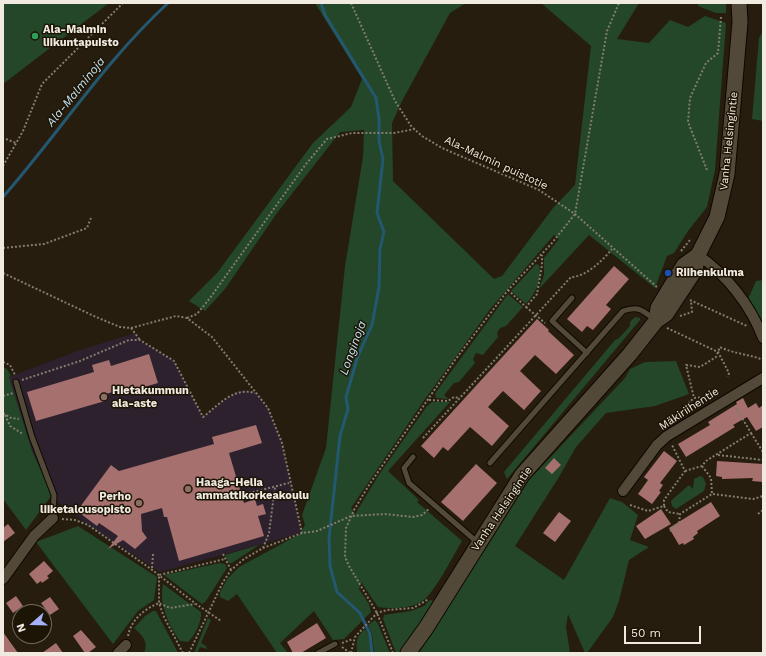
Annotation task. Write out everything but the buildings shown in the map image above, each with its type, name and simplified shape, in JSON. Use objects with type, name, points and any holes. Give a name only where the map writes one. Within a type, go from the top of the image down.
[{"type":"main road","name":"Vanha Helsingintie","points":[[739,3],[740,22]]},
{"type":"main road","name":"Vanha Helsingintie","points":[[408,653],[430,622],[478,543],[522,475],[630,354],[656,321],[658,308],[684,265],[698,255],[717,217],[727,174],[740,22],[744,3]]},
{"type":"street","points":[[698,255],[710,263],[740,295],[752,312],[762,336]]},
{"type":"street","name":"Mäkiriihentie","points":[[623,491],[667,436],[763,378]]},
{"type":"street","points":[[3,578],[34,536],[53,518]]},
{"type":"street","points":[[118,653],[126,645]]},
{"type":"lane","points":[[572,298],[552,321],[587,353]]},
{"type":"lane","points":[[490,463],[624,310],[633,307],[639,308],[656,321]]},
{"type":"lane","points":[[16,382],[32,437],[54,495],[53,518]]},
{"type":"lane","points":[[413,457],[404,468],[409,483],[478,543]]},
{"type":"lane","points":[[318,653],[335,644]]},
{"type":"path","points":[[3,166],[16,144],[42,84],[123,3]]},
{"type":"path","name":"Ala-Malmin puistotie","points":[[351,3],[395,101],[404,116],[415,129],[442,148],[539,190],[575,214],[612,249],[660,288],[661,284]]},
{"type":"path","points":[[393,653],[377,613],[355,579],[345,557],[346,528],[351,516],[369,485],[429,400],[455,360],[508,290],[542,254],[575,214],[608,31],[619,3]]},
{"type":"path","points":[[707,170],[688,122],[690,98],[706,63],[718,53],[721,17]]},
{"type":"path","points":[[187,318],[197,314],[210,298],[306,164],[327,138],[337,135],[362,133],[391,134],[415,129]]},
{"type":"path","points":[[6,139],[16,144]]},
{"type":"path","points":[[3,248],[44,244],[61,239],[87,228],[91,218]]},
{"type":"path","points":[[679,253],[692,238]]},
{"type":"path","points":[[423,438],[571,277],[578,277],[603,260],[612,249]]},
{"type":"path","points":[[526,306],[537,294],[542,265],[542,254]]},
{"type":"path","points":[[3,272],[96,318],[120,327],[131,328],[176,316],[187,318],[212,337],[268,408],[282,443],[289,483],[302,533]]},
{"type":"path","points":[[508,290],[539,318]]},
{"type":"path","points":[[688,299],[762,336]]},
{"type":"path","points":[[675,316],[692,312],[692,300]]},
{"type":"path","points":[[656,321],[663,326],[718,352],[729,373],[728,377]]},
{"type":"path","points":[[131,328],[140,340],[174,361],[203,417],[235,392],[245,390],[256,393]]},
{"type":"path","points":[[3,362],[10,365],[15,374],[16,382],[80,361],[129,340],[140,340]]},
{"type":"path","points":[[694,398],[686,365],[700,367],[716,357],[720,347],[732,353],[754,356],[763,360]]},
{"type":"path","points":[[3,396],[18,391]]},
{"type":"path","points":[[429,400],[448,401],[454,397],[459,398]]},
{"type":"path","points":[[682,413],[683,408],[694,398],[704,397]]},
{"type":"path","points":[[730,398],[763,452]]},
{"type":"path","points":[[3,413],[13,430],[32,437]]},
{"type":"path","points":[[5,415],[27,422]]},
{"type":"path","points":[[752,433],[706,461],[702,466],[685,471],[664,500],[664,506],[668,512],[680,514],[712,494],[753,498],[763,496]]},
{"type":"path","points":[[667,436],[685,471]]},
{"type":"path","points":[[718,455],[763,460]]},
{"type":"path","points":[[702,466],[711,478],[712,494]]},
{"type":"path","points":[[242,495],[289,483]]},
{"type":"path","points":[[263,548],[269,533],[275,487]]},
{"type":"path","points":[[189,653],[223,582],[231,570],[263,548],[302,533],[317,531],[351,516],[385,514],[413,516],[422,515],[434,505]]},
{"type":"path","points":[[630,505],[648,511],[664,506]]},
{"type":"path","points":[[758,514],[763,510]]},
{"type":"path","points":[[670,531],[680,523],[680,514]]},
{"type":"path","points":[[53,518],[75,520],[88,525],[152,569],[196,604],[221,621]]},
{"type":"path","points":[[152,569],[153,554]]},
{"type":"path","points":[[223,554],[231,570]]},
{"type":"path","points":[[159,575],[225,559]]},
{"type":"path","points":[[159,575],[159,603],[164,617],[183,653]]},
{"type":"path","points":[[350,653],[353,639],[377,613],[387,610],[413,608],[427,601],[432,596]]},
{"type":"path","points":[[159,603],[170,608],[196,604]]},
{"type":"path","points":[[126,645],[129,629],[140,613],[159,603]]},
{"type":"path","points":[[335,644],[353,639]]},
{"type":"path","points":[[335,644],[345,648],[350,653]]},
{"type":"shaded area","points":[[135,333],[140,340],[174,361],[203,417],[235,392],[245,390],[256,393],[268,408],[282,443],[302,533],[160,572],[88,525],[54,499],[32,451],[9,377],[80,350]]},
{"type":"green space","name":"Ala-Malmin liikuntapuisto","points":[[3,3],[109,3],[3,84]]},
{"type":"green space","points":[[315,3],[466,3],[450,13],[402,101],[392,123],[393,181],[494,279],[502,276],[553,208],[575,185],[591,46],[541,3],[639,3],[617,39],[649,43],[670,20],[688,27],[705,16],[726,23],[715,170],[707,207],[688,231],[674,253],[667,256],[655,288],[589,235],[539,289],[544,275],[544,258],[559,239],[554,235],[491,308],[425,399],[351,508],[355,514],[378,476],[427,406],[432,402],[450,402],[388,471],[419,500],[417,502],[462,541],[445,572],[425,599],[415,605],[403,608],[378,607],[361,582],[359,589],[369,604],[371,612],[344,639],[333,640],[314,611],[280,643],[288,653],[277,653],[237,594],[228,601],[220,597],[220,592],[228,578],[239,567],[300,534],[305,525],[302,515],[326,448],[345,266],[363,157],[364,130],[340,132],[277,213],[225,289],[205,311],[189,301],[217,273],[313,143],[351,107],[362,79]]},
{"type":"green space","points":[[698,3],[726,3],[726,13],[716,13],[698,6]]},
{"type":"green space","points":[[763,31],[763,121],[752,119],[759,38]]},
{"type":"green space","points":[[536,264],[539,265],[539,281],[535,291],[526,304],[511,291]]},
{"type":"green space","points":[[763,280],[763,324],[748,299],[756,281]]},
{"type":"green space","points":[[508,294],[523,307],[506,326],[500,328],[497,333],[498,337],[483,355],[476,353],[473,359],[475,363],[459,382],[454,383],[444,395],[448,399],[436,398],[435,394],[439,388]]},
{"type":"green space","points":[[635,317],[640,318],[640,320],[507,479],[504,472],[615,340],[619,338],[630,326],[630,322]]},
{"type":"green space","points":[[676,361],[689,394],[655,406],[606,413],[576,447],[559,477],[515,546],[564,580],[610,498],[622,502],[638,515],[630,540],[649,547],[629,560],[619,601],[613,617],[587,653],[585,653],[568,614],[566,627],[570,653],[419,653],[529,480],[625,378],[630,369],[645,362]]},
{"type":"green space","points":[[3,367],[7,369],[11,376],[9,377],[32,451],[52,495],[26,530],[3,499]]},
{"type":"green space","points":[[700,476],[703,477],[706,484],[704,491],[676,509],[672,506],[671,501],[689,485],[693,489],[694,479]]},
{"type":"green space","points":[[78,526],[157,577],[154,600],[138,611],[113,644],[36,542]]},
{"type":"green space","points":[[259,545],[232,563],[229,563],[225,555]]},
{"type":"green space","points":[[220,563],[225,564],[227,568],[206,601],[202,604],[164,575]]},
{"type":"green space","points":[[163,584],[201,612],[198,628],[188,642],[180,641],[168,621],[162,599]]},
{"type":"green space","points":[[430,600],[435,601],[401,653],[396,653],[383,619],[384,615],[411,611],[424,606]]},
{"type":"green space","points":[[153,611],[156,611],[178,653],[144,653],[146,645],[144,639],[134,628],[145,616]]},
{"type":"green space","points":[[208,618],[211,620],[201,643],[206,646],[207,649],[200,647],[197,653],[194,653]]},
{"type":"green space","points":[[375,620],[390,653],[374,653],[372,634],[368,625]]},
{"type":"green space","points":[[365,629],[369,635],[371,653],[357,653],[357,640]]},
{"type":"waterway","name":"Ala-Malminoja","points":[[3,197],[24,173],[103,73],[145,25],[168,3]]},
{"type":"waterway","name":"Longinoja","points":[[321,3],[325,15],[376,98],[379,118],[379,141],[383,159],[377,213],[384,232],[380,249],[379,287],[372,325],[358,356],[346,397],[348,409],[340,436],[329,538],[330,566],[337,592],[360,613],[370,634],[372,653]]},
{"type":"place","name":"Ala-Malmin liikuntapuisto","points":[[35,36]]},
{"type":"place","name":"Riihenkulma","points":[[668,273]]},
{"type":"place","name":"Hietakummun ala-aste","points":[[104,397]]},
{"type":"place","name":"Haaga-Helia ammattikorkeakoulu","points":[[188,489]]},
{"type":"place","name":"Perho liiketalousopisto","points":[[139,503]]}]
